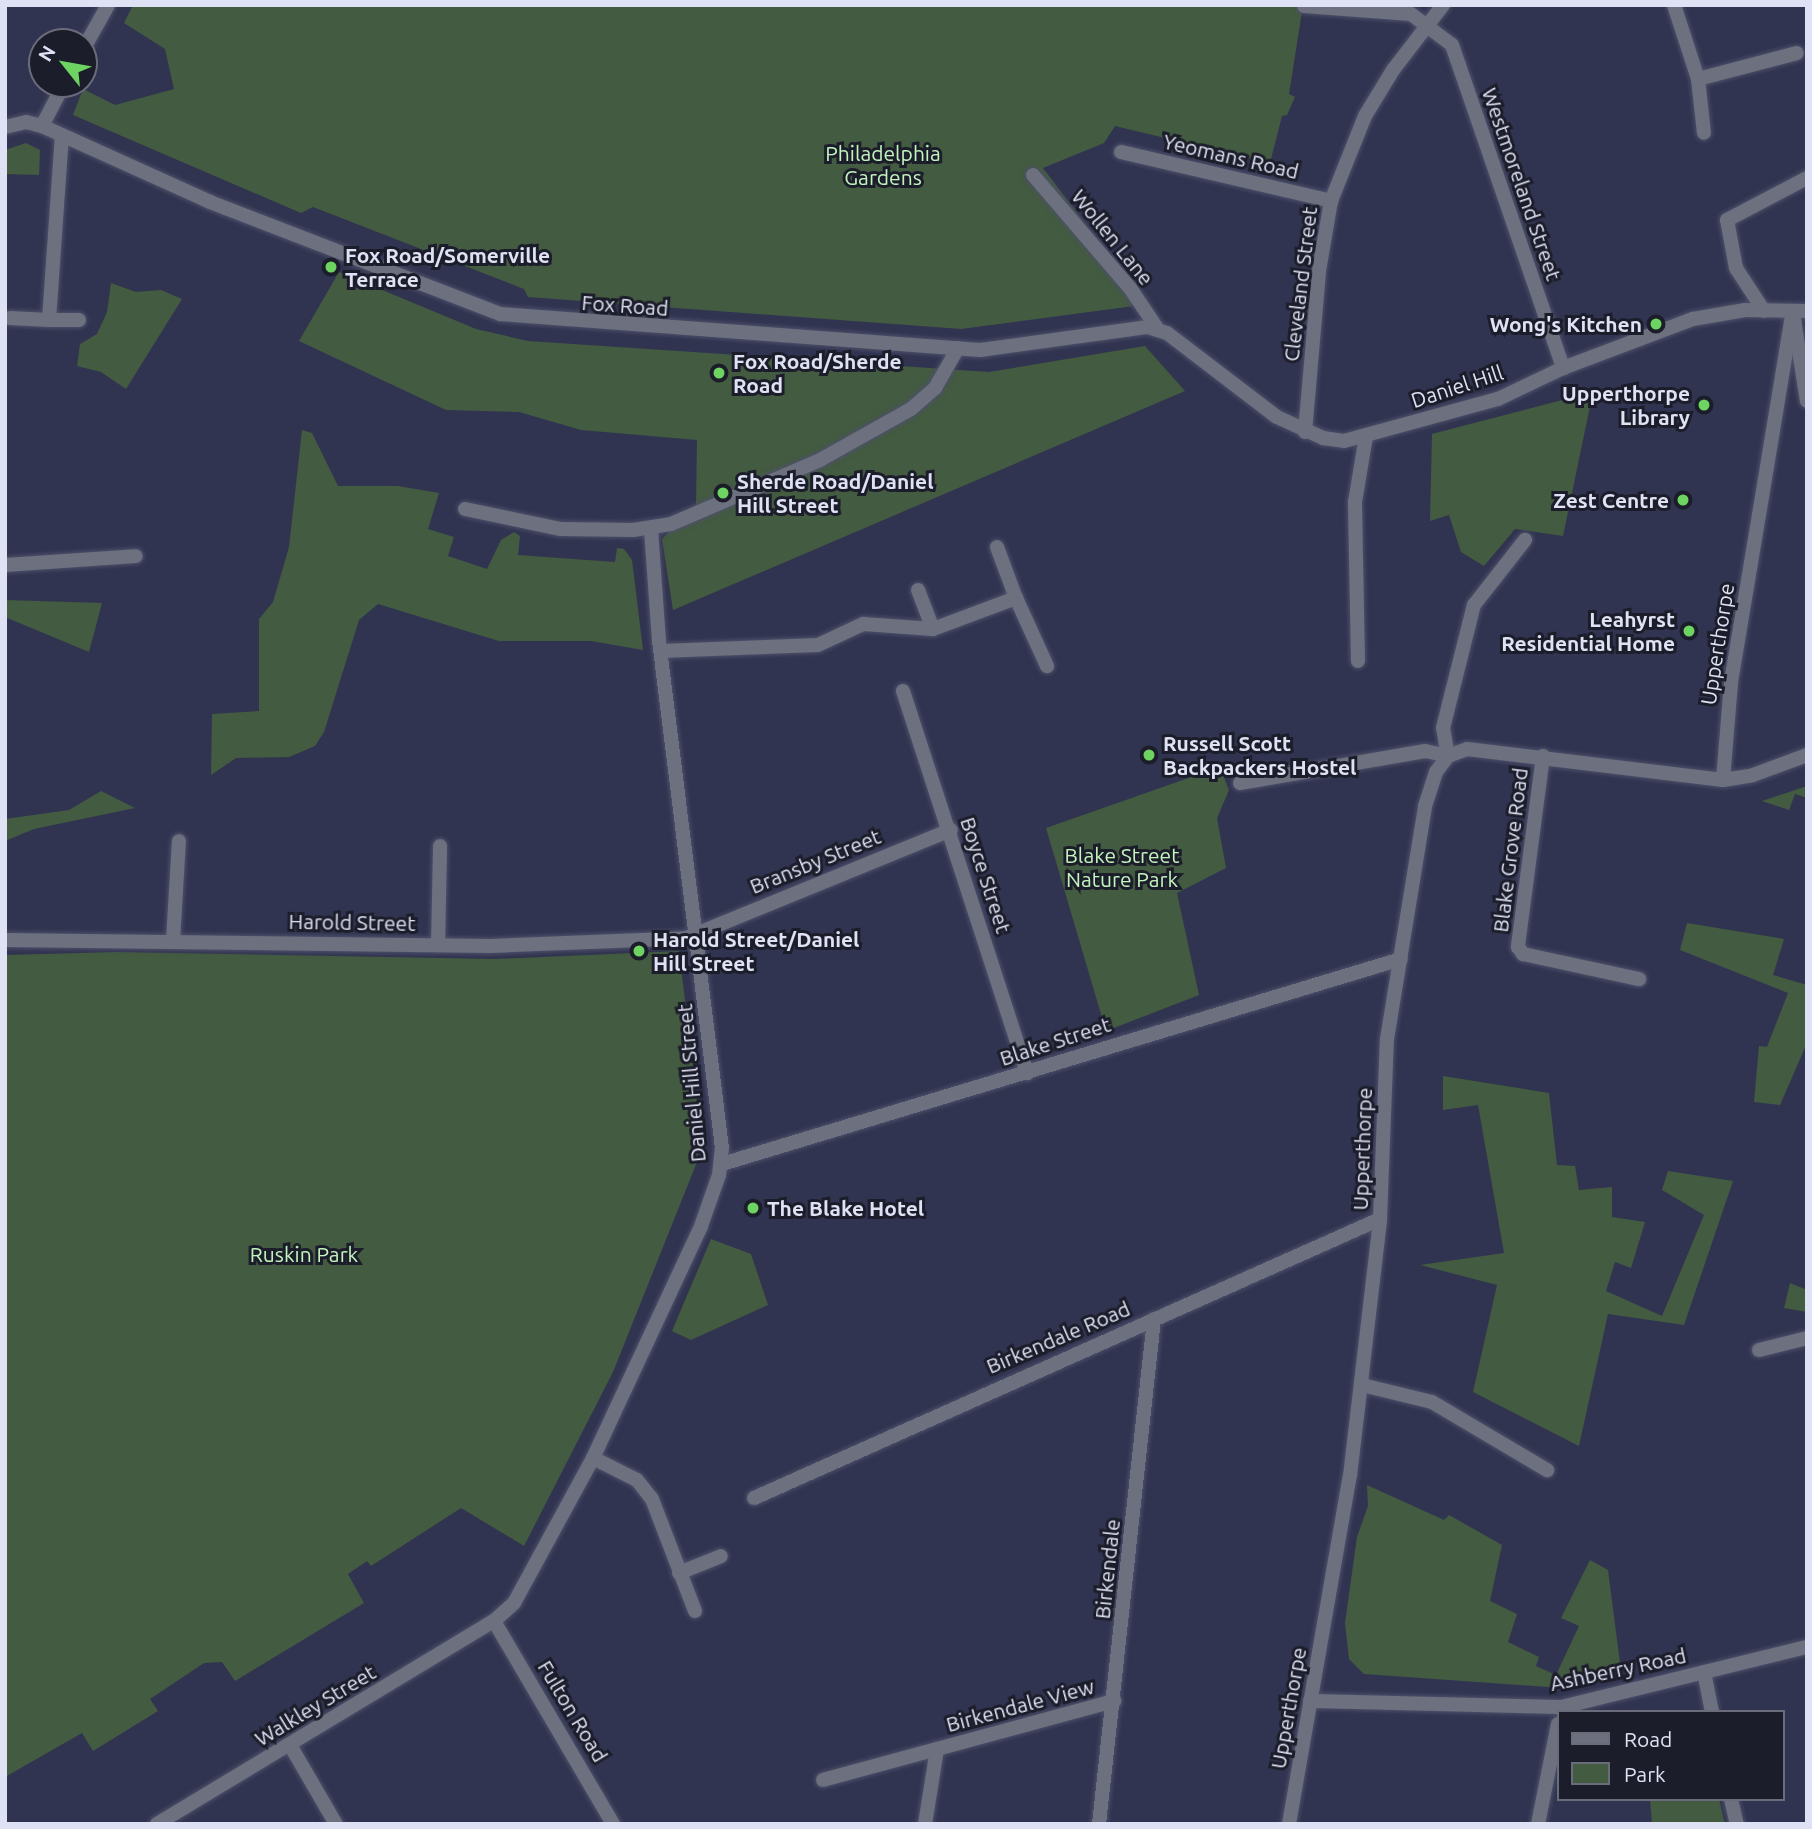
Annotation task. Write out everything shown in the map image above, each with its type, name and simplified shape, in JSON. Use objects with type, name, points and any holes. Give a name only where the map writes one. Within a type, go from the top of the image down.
[{"type":"street","points":[[95,28],[108,5]]},
{"type":"street","name":"Cleveland Street","points":[[1305,432],[1319,271],[1331,201],[1365,116],[1427,24],[1443,5]]},
{"type":"street","points":[[1674,5],[1698,79],[1704,133]]},
{"type":"street","name":"Westmoreland Street","points":[[1304,6],[1396,10],[1427,24],[1452,46],[1563,368]]},
{"type":"street","points":[[1698,79],[1797,53]]},
{"type":"street","points":[[5,127],[26,122],[42,126],[57,98]]},
{"type":"street","name":"Fox Road","points":[[42,126],[198,197],[500,314],[980,350],[1135,326],[1157,328]]},
{"type":"street","points":[[49,320],[62,135]]},
{"type":"street","name":"Yeomans Road","points":[[1121,152],[1331,201]]},
{"type":"street","name":"Wollen Lane","points":[[1033,175],[1130,288],[1157,328]]},
{"type":"street","points":[[1763,311],[1736,268],[1727,220],[1807,178]]},
{"type":"street","points":[[1800,312],[1807,401]]},
{"type":"street","name":"Daniel Hill","points":[[1157,328],[1277,417],[1305,432],[1344,441],[1498,399],[1563,368],[1693,320],[1720,313],[1800,312]]},
{"type":"street","name":"Upperthorpe","points":[[1723,780],[1730,694],[1759,515],[1800,312]]},
{"type":"street","points":[[10,318],[79,320]]},
{"type":"street","points":[[465,509],[561,529],[651,529],[703,512],[820,460],[911,409],[935,388],[958,348]]},
{"type":"street","points":[[1358,661],[1355,502],[1366,436]]},
{"type":"street","name":"Daniel Hill Street","points":[[494,1621],[530,1579],[593,1458],[701,1226],[722,1164],[661,652],[651,529]]},
{"type":"street","points":[[1448,757],[1443,728],[1474,605],[1525,540]]},
{"type":"street","points":[[998,547],[1016,598],[1047,666]]},
{"type":"street","points":[[5,565],[136,556]]},
{"type":"street","points":[[918,590],[933,629]]},
{"type":"street","points":[[661,652],[818,645],[863,624],[933,629],[1016,598]]},
{"type":"street","name":"Boyce Street","points":[[903,691],[951,830],[1027,1073]]},
{"type":"street","points":[[1240,783],[1425,751],[1448,757],[1467,749],[1723,780],[1753,775],[1807,755]]},
{"type":"street","name":"Upperthorpe","points":[[1289,1824],[1362,1385],[1380,1219],[1387,1039],[1425,806],[1436,772],[1448,757]]},
{"type":"street","name":"Blake Grove Road","points":[[1543,757],[1518,947],[1523,954],[1639,979]]},
{"type":"street","name":"Bransby Street","points":[[696,931],[951,830]]},
{"type":"street","points":[[173,940],[179,841]]},
{"type":"street","points":[[438,945],[440,846]]},
{"type":"street","name":"Harold Street","points":[[5,940],[438,945],[634,944],[686,938],[696,931]]},
{"type":"street","name":"Blake Street","points":[[722,1164],[1401,959]]},
{"type":"street","name":"Birkendale Road","points":[[754,1498],[1380,1219]]},
{"type":"street","name":"Birkendale","points":[[1099,1824],[1154,1319]]},
{"type":"street","points":[[1759,1350],[1807,1338]]},
{"type":"street","points":[[1362,1385],[1432,1402],[1548,1470]]},
{"type":"street","points":[[593,1458],[637,1480],[652,1499],[695,1611]]},
{"type":"street","points":[[679,1573],[721,1556]]},
{"type":"street","name":"Walkley Street","points":[[158,1824],[494,1621]]},
{"type":"street","name":"Fulton Road","points":[[494,1621],[613,1824]]},
{"type":"street","name":"Ashberry Road","points":[[1310,1701],[1561,1709],[1807,1647]]},
{"type":"street","points":[[1704,1672],[1712,1710]]},
{"type":"street","name":"Birkendale View","points":[[823,1780],[1114,1702]]},
{"type":"street","points":[[1538,1824],[1556,1734]]},
{"type":"street","points":[[290,1745],[336,1824]]},
{"type":"street","name":"Birkendale View","points":[[925,1824],[937,1749]]},
{"type":"street","points":[[1731,1801],[1737,1824]]},
{"type":"green space","name":"Philadelphia Gardens","points":[[133,5],[1303,5],[1289,94],[1295,97],[1287,115],[1282,116],[1270,163],[1115,126],[1104,143],[1043,168],[1118,267],[1134,306],[961,329],[528,297],[524,289],[313,207],[301,213],[73,115],[80,98],[98,96],[115,105],[174,89],[165,49],[124,23]]},
{"type":"green space","points":[[26,143],[40,150],[39,175],[5,174],[5,150]]},
{"type":"green space","points":[[339,272],[476,329],[528,341],[989,372],[1145,346],[1185,391],[673,610],[662,539],[696,504],[697,440],[581,430],[519,412],[446,410],[299,341]]},
{"type":"green space","points":[[111,283],[136,292],[161,290],[182,299],[126,389],[101,372],[77,366],[80,344],[97,334],[107,312]]},
{"type":"green space","points":[[1593,392],[1563,536],[1515,529],[1484,566],[1461,552],[1449,515],[1430,521],[1432,434]]},
{"type":"green space","points":[[302,430],[312,433],[338,486],[398,486],[439,493],[428,529],[454,537],[448,556],[487,569],[501,540],[514,532],[520,536],[518,555],[615,562],[617,548],[624,549],[632,560],[643,650],[591,641],[499,641],[378,604],[359,620],[324,732],[315,746],[289,757],[236,758],[211,775],[212,714],[259,711],[259,619],[273,602],[289,547]]},
{"type":"green space","points":[[5,600],[102,603],[89,652],[5,617]]},
{"type":"green space","name":"Blake Street Nature Park","points":[[1220,767],[1229,790],[1217,818],[1226,868],[1177,893],[1199,995],[1106,1031],[1046,828]]},
{"type":"green space","points":[[1807,786],[1807,798],[1795,794],[1789,810],[1762,801]]},
{"type":"green space","points":[[101,791],[135,808],[34,829],[5,841],[5,819],[69,810]]},
{"type":"green space","points":[[1687,923],[1784,939],[1773,975],[1807,985],[1807,1043],[1780,1105],[1754,1102],[1759,1046],[1767,1047],[1788,993],[1680,950]]},
{"type":"green space","name":"Ruskin Park","points":[[679,951],[701,1132],[697,1162],[613,1372],[524,1546],[461,1508],[371,1566],[367,1561],[348,1574],[364,1603],[235,1681],[222,1662],[204,1663],[150,1699],[158,1711],[93,1751],[82,1733],[5,1777],[5,955],[116,952],[494,959]]},
{"type":"green space","points":[[1443,1076],[1549,1093],[1557,1165],[1575,1166],[1579,1190],[1612,1187],[1612,1217],[1645,1222],[1631,1268],[1615,1262],[1606,1291],[1662,1316],[1704,1215],[1662,1190],[1668,1171],[1733,1181],[1684,1325],[1608,1314],[1579,1446],[1473,1392],[1497,1285],[1420,1265],[1504,1253],[1478,1105],[1443,1110]]},
{"type":"green space","points":[[711,1239],[751,1254],[768,1305],[691,1340],[672,1331]]},
{"type":"green space","points":[[1790,1283],[1807,1290],[1807,1312],[1784,1308]]},
{"type":"green space","points":[[1367,1485],[1444,1520],[1449,1515],[1502,1545],[1490,1601],[1517,1614],[1508,1642],[1539,1657],[1536,1666],[1556,1675],[1579,1626],[1561,1618],[1590,1560],[1608,1570],[1621,1671],[1562,1688],[1364,1674],[1349,1659],[1345,1623],[1357,1537],[1368,1506]]},
{"type":"green space","points":[[1650,1801],[1719,1801],[1725,1824],[1652,1824]]},
{"type":"place","name":"Fox Road/Somerville Terrace","points":[[331,267]]},
{"type":"place","name":"Wong's Kitchen","points":[[1656,324]]},
{"type":"place","name":"Fox Road/Sherde Road","points":[[719,373]]},
{"type":"place","name":"Upperthorpe Library","points":[[1704,405]]},
{"type":"place","name":"Sherde Road/Daniel Hill Street","points":[[723,493]]},
{"type":"place","name":"Zest Centre","points":[[1683,500]]},
{"type":"place","name":"Leahyrst Residential Home","points":[[1689,631]]},
{"type":"place","name":"Russell Scott Backpackers Hostel","points":[[1149,755]]},
{"type":"place","name":"Harold Street/Daniel Hill Street","points":[[639,951]]},
{"type":"place","name":"The Blake Hotel","points":[[753,1208]]}]
